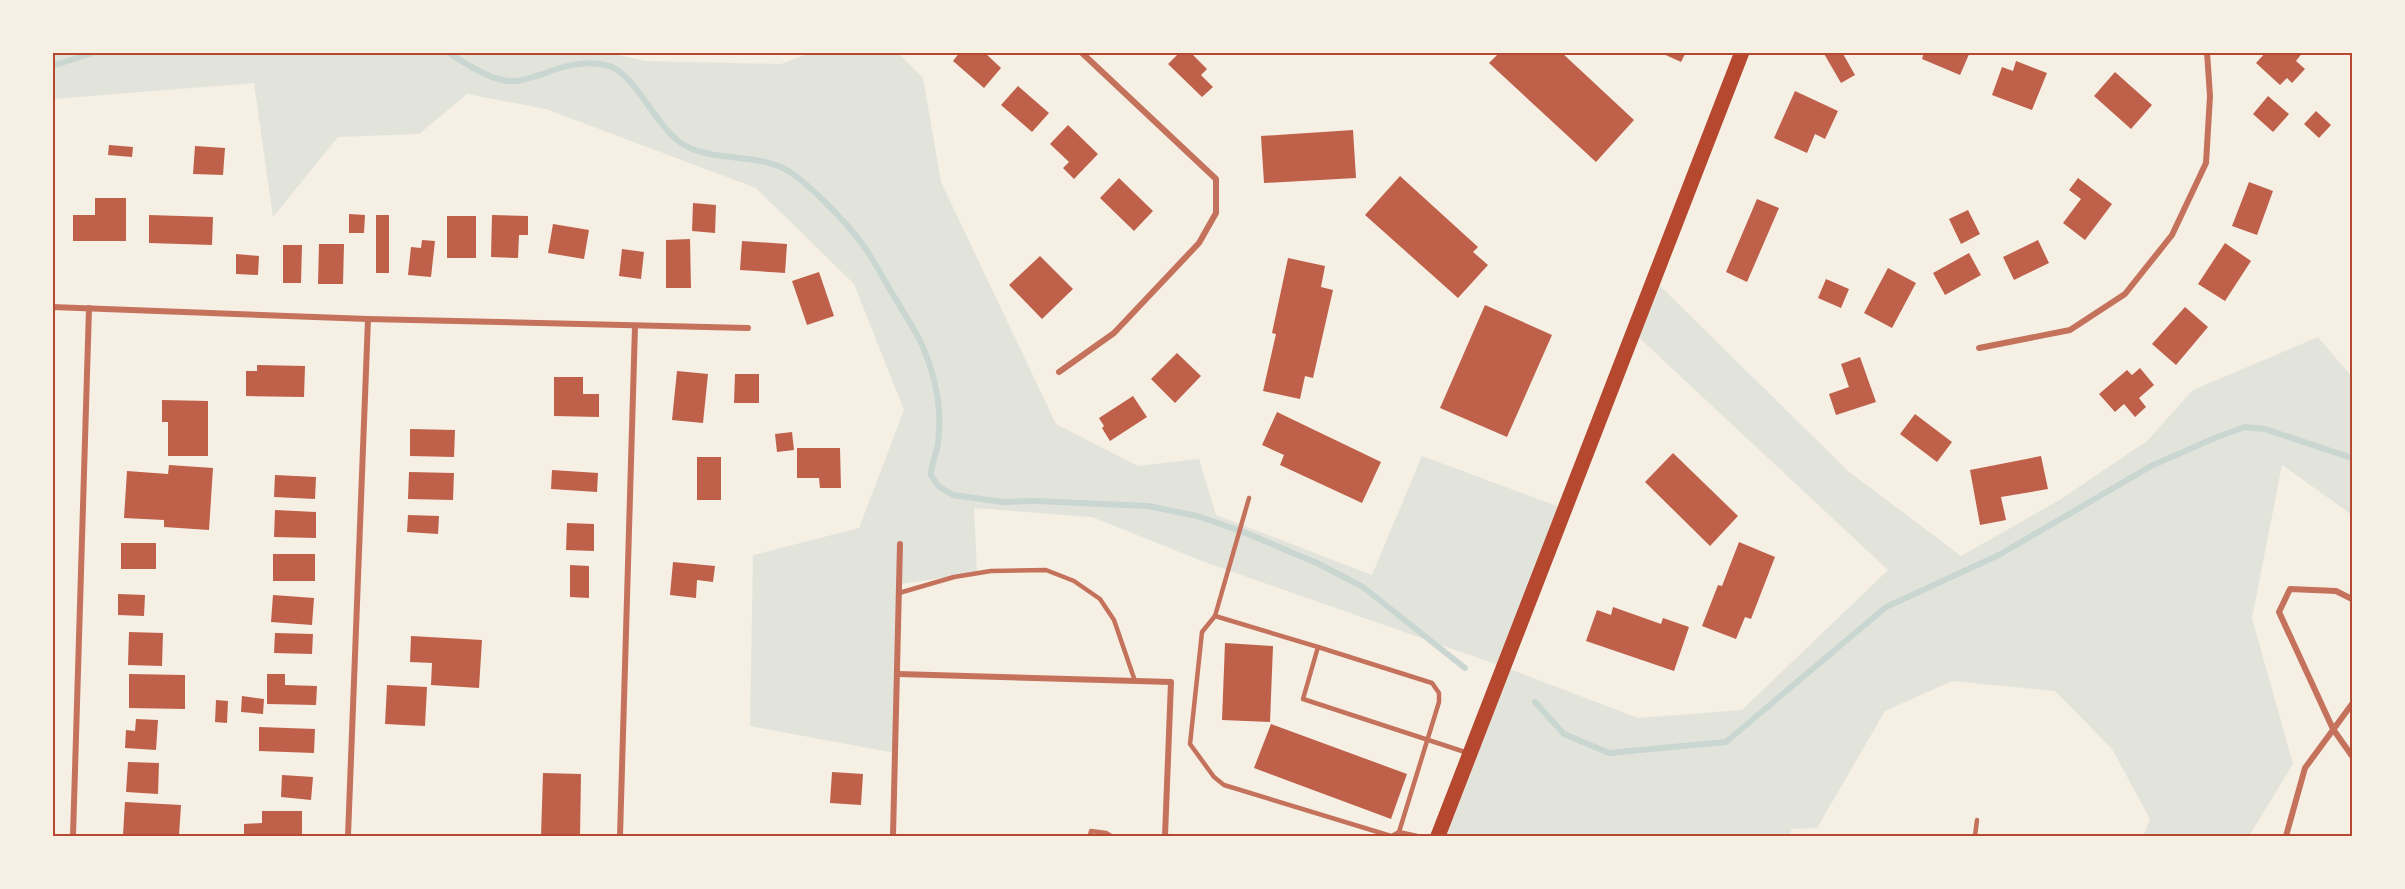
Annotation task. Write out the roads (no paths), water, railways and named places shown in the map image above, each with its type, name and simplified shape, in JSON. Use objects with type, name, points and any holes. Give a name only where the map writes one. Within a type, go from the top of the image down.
[{"type":"main road","points":[[1438,837],[1742,52]]},
{"type":"street","points":[[1059,372],[1114,333],[1199,243],[1216,213],[1216,179],[1081,52]]},
{"type":"street","points":[[1979,348],[2070,330],[2125,294],[2172,235],[2206,163],[2210,96],[2207,52]]},
{"type":"street","points":[[52,307],[368,319],[748,328]]},
{"type":"street","points":[[73,837],[89,308]]},
{"type":"street","points":[[348,837],[368,319]]},
{"type":"street","points":[[620,837],[635,326]]},
{"type":"street","points":[[893,837],[900,544]]},
{"type":"street","points":[[2352,599],[2336,591],[2290,589],[2279,612],[2333,729],[2352,756]]},
{"type":"street","points":[[898,674],[1171,682],[1164,837]]},
{"type":"street","points":[[2286,837],[2305,768],[2352,704]]},
{"type":"lane","points":[[1215,616],[1432,683],[1439,693],[1439,702],[1399,832],[1392,837],[1224,785],[1214,777],[1190,744],[1202,632],[1215,616],[1249,498]]},
{"type":"lane","points":[[899,593],[954,577],[991,571],[1046,570],[1074,581],[1100,599],[1114,620],[1135,681]]},
{"type":"lane","points":[[1318,647],[1303,699],[1470,754]]},
{"type":"lane","points":[[1975,837],[1977,820]]},
{"type":"lane","points":[[1090,837],[1091,831],[1106,833],[1111,837]]},
{"type":"lane","points":[[1399,832],[1417,837]]},
{"type":"waterway","points":[[52,66],[95,52]]},
{"type":"waterway","points":[[448,52],[469,66],[509,81],[524,80],[572,65],[589,63],[606,65],[617,70],[626,78],[664,127],[684,145],[708,154],[773,164],[785,169],[805,183],[863,245],[921,341],[936,387],[938,404],[938,444],[931,475],[938,486],[953,495],[1003,502],[1035,501],[1148,506],[1197,516],[1241,531],[1317,563],[1363,587],[1465,668]]},
{"type":"waterway","points":[[1535,702],[1564,734],[1609,753],[1726,742],[1886,607],[1999,555],[2151,466],[2245,427],[2265,429],[2352,458]]}]
